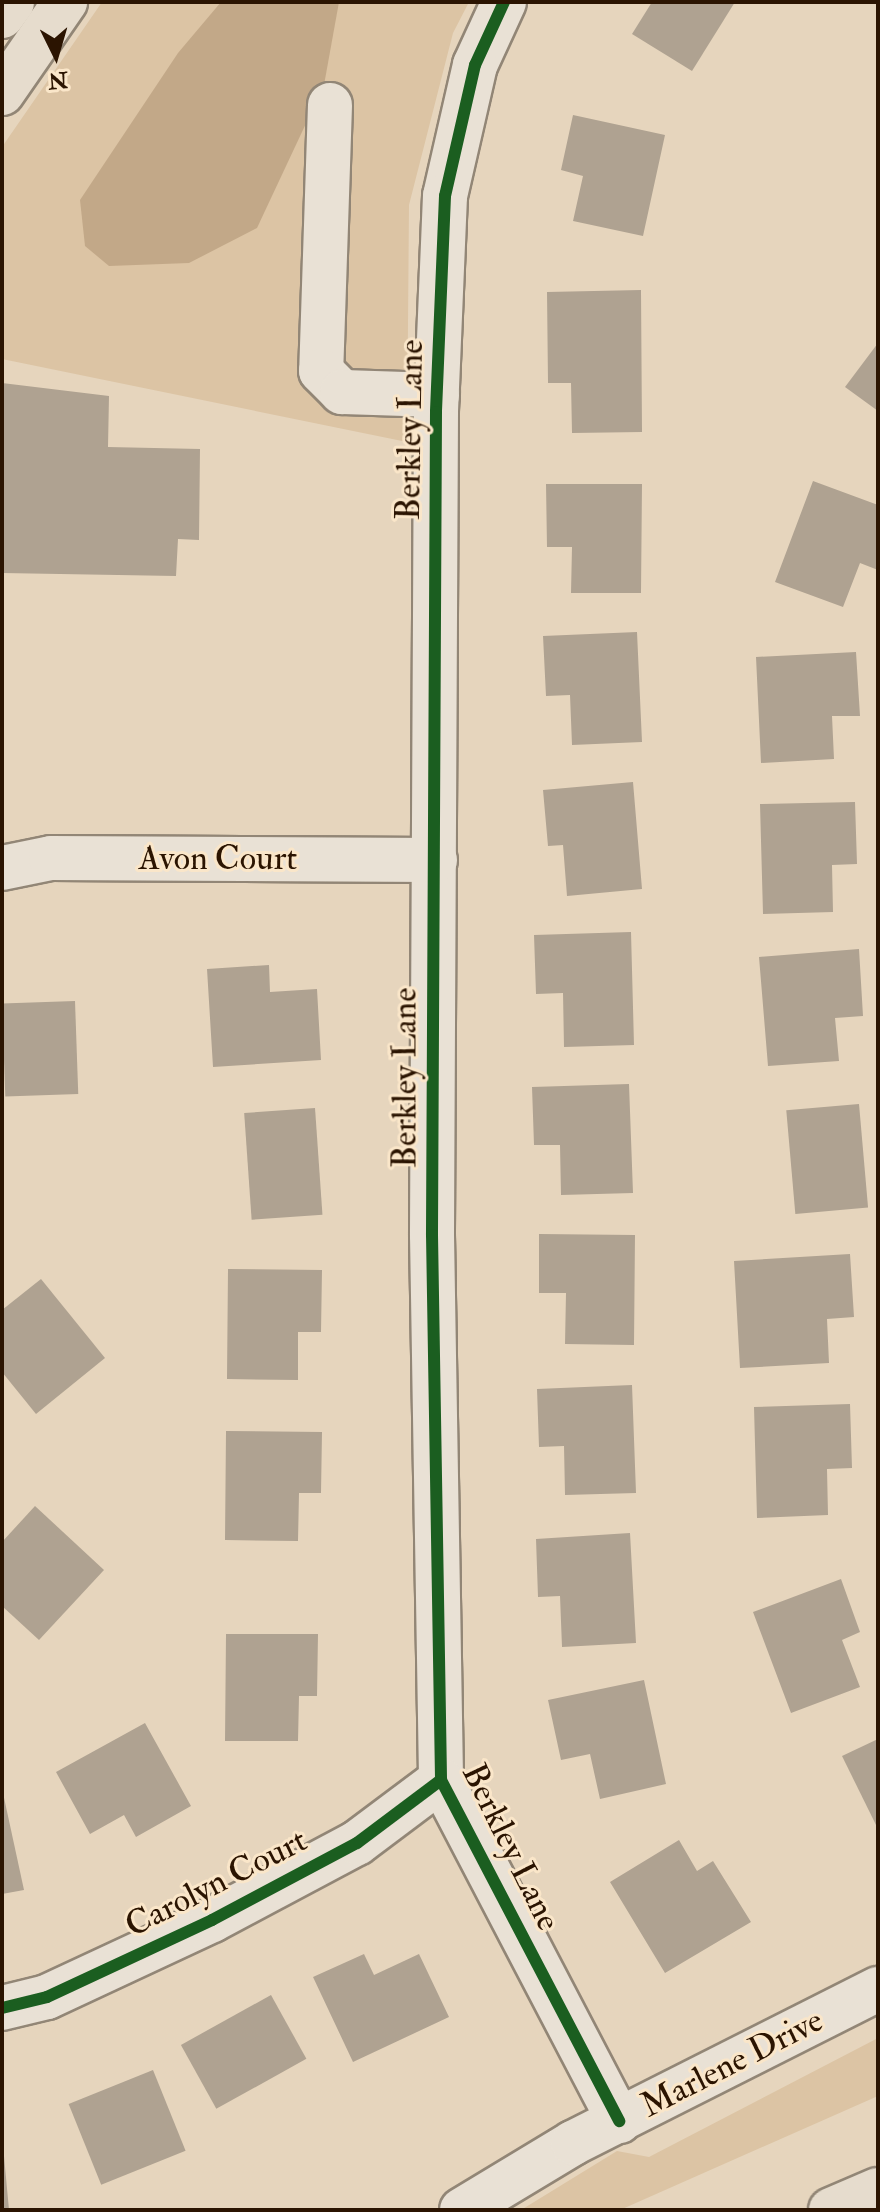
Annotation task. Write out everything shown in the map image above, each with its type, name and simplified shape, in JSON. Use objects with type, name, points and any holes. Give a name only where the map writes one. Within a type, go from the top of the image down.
[{"type":"main road","points":[[2,16],[12,2]]},
{"type":"main road","points":[[2,93],[65,2]]},
{"type":"main road","points":[[831,2210],[878,2190]]},
{"type":"street","name":"Berkley Lane","points":[[504,2],[475,65],[445,196],[437,395],[432,1235],[441,1780],[619,2121]]},
{"type":"street","points":[[330,105],[321,371],[342,392],[437,395]]},
{"type":"street","name":"Avon Court","points":[[2,868],[51,858],[435,860]]},
{"type":"street","name":"Carolyn Court","points":[[2,2008],[47,1997],[212,1920],[357,1843],[441,1780]]},
{"type":"street","name":"Marlene Drive","points":[[462,2210],[619,2121],[878,1989]]},
{"type":"shaded area","points":[[102,2],[469,2],[453,33],[409,205],[407,442],[2,359],[2,147]]},
{"type":"shaded area","points":[[221,2],[339,2],[324,85],[257,228],[189,263],[109,266],[85,246],[80,200],[178,53]]},
{"type":"shaded area","points":[[878,2038],[878,2096],[620,2210],[521,2210],[617,2151],[649,2157]]},
{"type":"building","points":[[652,2],[735,2],[692,71],[632,34]]},
{"type":"building","points":[[573,115],[665,135],[643,236],[573,221],[583,176],[561,170]]},
{"type":"building","points":[[641,290],[642,432],[572,433],[571,383],[548,383],[547,292]]},
{"type":"building","points":[[878,343],[878,411],[845,387]]},
{"type":"building","points":[[2,383],[109,396],[108,447],[200,449],[199,540],[178,539],[176,576],[2,573]]},
{"type":"building","points":[[813,481],[878,505],[878,570],[860,563],[843,607],[775,582]]},
{"type":"building","points":[[546,484],[642,484],[641,593],[571,593],[572,547],[547,547]]},
{"type":"building","points":[[637,632],[642,742],[572,745],[570,695],[546,696],[543,636]]},
{"type":"building","points":[[856,652],[860,716],[832,716],[834,759],[761,763],[756,657]]},
{"type":"building","points":[[633,782],[642,889],[567,896],[563,845],[548,846],[543,790]]},
{"type":"building","points":[[855,802],[857,864],[832,865],[833,912],[763,914],[760,804]]},
{"type":"building","points":[[631,932],[634,1045],[564,1047],[563,993],[536,994],[534,935]]},
{"type":"building","points":[[859,949],[863,1016],[835,1018],[839,1061],[768,1066],[759,957]]},
{"type":"building","points":[[269,965],[270,992],[317,989],[321,1060],[213,1067],[207,969]]},
{"type":"building","points":[[75,1001],[78,1094],[5,1096],[2,1004]]},
{"type":"building","points":[[629,1084],[633,1193],[561,1195],[560,1145],[534,1145],[532,1087]]},
{"type":"building","points":[[859,1104],[868,1208],[795,1214],[786,1110]]},
{"type":"building","points":[[315,1108],[322,1215],[252,1220],[244,1113]]},
{"type":"building","points":[[539,1234],[635,1235],[634,1345],[565,1344],[566,1293],[539,1293]]},
{"type":"building","points":[[850,1254],[854,1317],[827,1319],[829,1363],[740,1368],[734,1261]]},
{"type":"building","points":[[228,1269],[322,1270],[321,1332],[298,1332],[298,1380],[227,1379]]},
{"type":"building","points":[[41,1279],[105,1358],[36,1414],[2,1372],[2,1310]]},
{"type":"building","points":[[632,1385],[636,1493],[565,1495],[564,1446],[539,1447],[537,1389]]},
{"type":"building","points":[[850,1404],[852,1468],[827,1469],[828,1515],[757,1518],[754,1407]]},
{"type":"building","points":[[226,1431],[322,1432],[321,1493],[299,1493],[298,1541],[225,1540]]},
{"type":"building","points":[[35,1506],[104,1570],[39,1640],[2,1606],[2,1542]]},
{"type":"building","points":[[630,1533],[636,1643],[562,1647],[560,1596],[538,1597],[536,1539]]},
{"type":"building","points":[[841,1579],[860,1632],[842,1640],[860,1687],[791,1713],[753,1612]]},
{"type":"building","points":[[226,1634],[318,1634],[317,1696],[299,1696],[298,1741],[225,1741]]},
{"type":"building","points":[[644,1680],[666,1784],[600,1799],[590,1754],[561,1760],[548,1700]]},
{"type":"building","points":[[145,1723],[191,1806],[136,1837],[124,1815],[90,1834],[56,1772]]},
{"type":"building","points":[[878,1739],[878,1829],[842,1756]]},
{"type":"building","points":[[2,1794],[24,1890],[2,1894]]},
{"type":"building","points":[[679,1840],[697,1871],[713,1861],[751,1922],[665,1973],[610,1882]]},
{"type":"building","points":[[364,1954],[374,1975],[419,1954],[449,2017],[353,2062],[313,1977]]},
{"type":"building","points":[[271,1995],[306,2059],[216,2109],[181,2045]]},
{"type":"building","points":[[153,2070],[186,2151],[101,2185],[69,2104]]},
{"type":"building","points":[[4,2156],[9,2210],[2,2210]]},
{"type":"cycle path","points":[[504,2],[475,65],[445,196],[436,412],[432,1235],[441,1780],[619,2121]]},
{"type":"cycle path","points":[[2,2008],[47,1997],[212,1920],[357,1843],[441,1780]]}]
